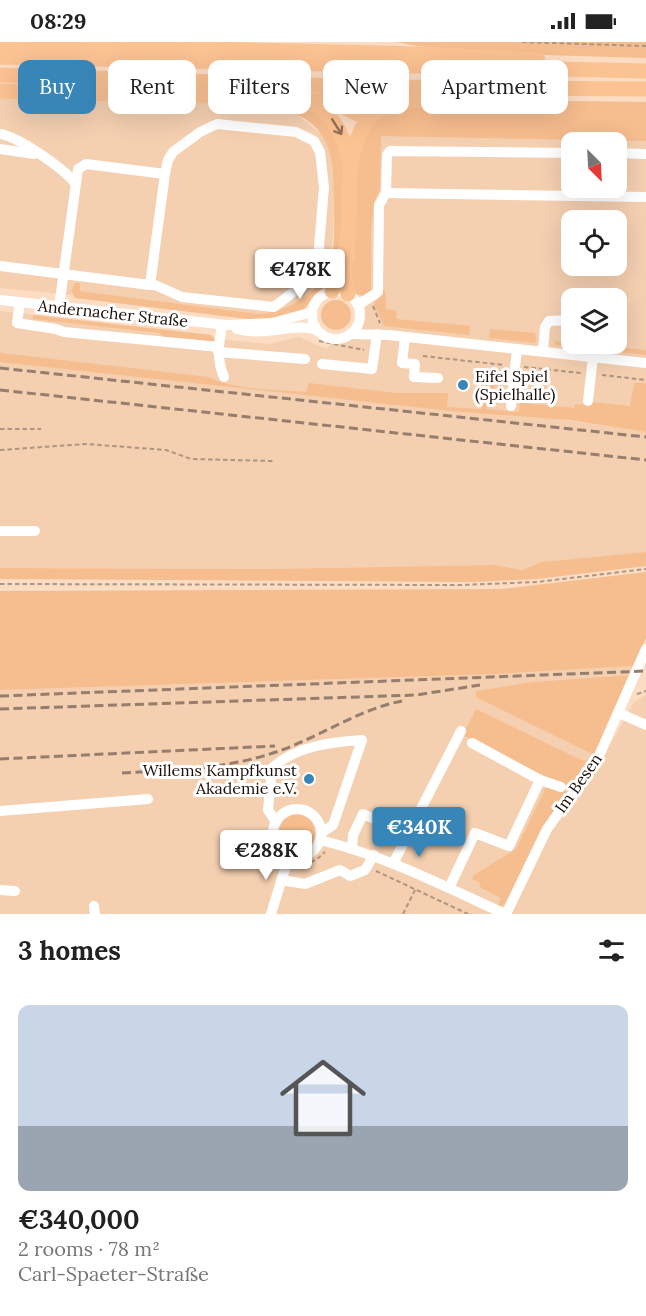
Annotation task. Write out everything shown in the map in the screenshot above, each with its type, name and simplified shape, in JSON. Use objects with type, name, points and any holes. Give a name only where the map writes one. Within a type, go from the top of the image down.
[{"type":"highway","points":[[303,51],[319,42]]},
{"type":"highway","points":[[382,42],[418,54]]},
{"type":"highway","points":[[0,44],[258,46],[303,51],[585,62],[612,70]]},
{"type":"highway","points":[[0,57],[117,62],[646,71]]},
{"type":"highway","points":[[0,75],[421,87]]},
{"type":"highway","points":[[568,88],[646,89]]},
{"type":"highway","points":[[0,91],[208,95]]},
{"type":"highway","points":[[311,102],[325,111],[338,126],[350,163]]},
{"type":"highway","points":[[357,114],[361,116],[373,114]]},
{"type":"highway","points":[[332,291],[345,265],[349,235],[350,163],[358,135],[373,114]]},
{"type":"highway","points":[[345,265],[353,299]]},
{"type":"street","points":[[0,266],[150,285],[182,297],[274,307],[305,283],[318,259],[324,200],[323,167],[318,146],[308,136],[296,132],[217,124],[200,132],[173,152],[168,160],[165,174],[150,285]]},
{"type":"street","points":[[0,134],[14,138],[75,183]]},
{"type":"street","points":[[0,149],[37,154]]},
{"type":"street","points":[[317,335],[312,312],[318,298],[332,291],[353,299],[378,292],[379,206],[386,193],[387,155],[393,150],[561,153]]},
{"type":"street","points":[[627,153],[646,154]]},
{"type":"street","points":[[59,307],[76,173],[86,164],[165,174]]},
{"type":"street","points":[[386,193],[561,192]]},
{"type":"street","points":[[627,194],[646,197]]},
{"type":"street","points":[[322,364],[372,369],[377,334],[365,325],[353,299]]},
{"type":"street","name":"Andernacher Straße","points":[[0,300],[224,325],[263,333],[307,327],[317,335],[332,338],[350,334],[377,334],[646,363]]},
{"type":"street","points":[[20,302],[17,323],[64,332],[305,359]]},
{"type":"street","name":"Andernacher Straße","points":[[224,325],[272,323],[312,312]]},
{"type":"street","points":[[350,334],[360,317]]},
{"type":"street","points":[[543,351],[544,327],[549,321],[561,320]]},
{"type":"street","points":[[224,325],[218,350],[219,366],[224,377]]},
{"type":"street","points":[[405,337],[402,363],[415,364],[414,377],[438,378]]},
{"type":"street","points":[[511,406],[517,349]]},
{"type":"street","points":[[588,401],[593,357]]},
{"type":"street","points":[[0,531],[35,531]]},
{"type":"street","name":"Im Besen","points":[[506,914],[547,829],[590,772],[619,713],[646,649]]},
{"type":"street","points":[[619,713],[646,725]]},
{"type":"street","points":[[394,862],[462,731]]},
{"type":"street","points":[[276,822],[268,810],[272,768],[279,761],[323,743],[362,740],[333,825],[321,836],[309,854],[289,856]]},
{"type":"street","points":[[472,743],[540,780],[561,787]]},
{"type":"street","points":[[449,888],[475,832],[509,846],[540,780]]},
{"type":"street","points":[[0,811],[148,799]]},
{"type":"street","points":[[289,856],[275,842],[273,830],[276,822],[286,812],[298,809],[315,817],[321,836]]},
{"type":"street","points":[[352,848],[353,836],[363,814],[408,834]]},
{"type":"street","points":[[321,836],[394,862],[506,914]]},
{"type":"street","points":[[281,880],[305,884],[340,870],[350,876],[367,868],[374,855]]},
{"type":"street","points":[[271,914],[289,856]]},
{"type":"street","points":[[0,890],[15,891]]},
{"type":"path","points":[[522,42],[646,46]]},
{"type":"path","points":[[317,335],[338,347],[374,351]]},
{"type":"path","points":[[403,354],[646,380]]},
{"type":"path","points":[[0,429],[41,429]]},
{"type":"path","points":[[0,450],[86,444],[166,450],[191,459],[273,461]]},
{"type":"path","points":[[0,584],[537,582],[646,569]]},
{"type":"path","points":[[367,868],[468,914]]},
{"type":"path","points":[[403,914],[415,888]]},
{"type":"shaded area","points":[[396,42],[646,42],[646,58],[511,54]]},
{"type":"shaded area","points":[[0,97],[18,97],[18,114],[96,114],[96,99],[108,100],[108,114],[196,114],[196,102],[208,102],[208,114],[296,114],[325,137],[331,151],[334,186],[333,236],[329,265],[319,282],[298,303],[284,310],[257,314],[79,291],[80,283],[71,291],[72,295],[0,288]]},
{"type":"shaded area","points":[[568,101],[646,102],[646,141],[627,141],[627,132],[561,132],[561,139],[381,136],[380,188],[374,202],[371,231],[371,290],[364,296],[355,294],[350,273],[354,258],[356,184],[362,139],[375,121],[385,114],[409,114],[409,108],[421,107],[421,114],[568,114]]},
{"type":"shaded area","points":[[646,110],[646,383],[634,383],[631,406],[592,402],[591,405],[575,405],[575,408],[551,418],[646,432],[646,552],[543,562],[522,570],[495,565],[267,569],[0,568],[0,311],[211,335],[215,339],[269,344],[299,337],[327,349],[331,343],[351,339],[359,331],[366,306],[373,302],[360,277],[366,202],[382,128]]},
{"type":"shaded area","points":[[311,111],[318,113],[338,136],[344,165],[342,223],[337,269],[329,285],[315,294],[303,311],[294,315],[257,320],[75,298],[71,291],[75,283],[80,283],[80,291],[257,314],[282,309],[304,297],[321,280],[332,256],[334,193],[332,166],[326,142],[310,122],[295,114],[311,114]]},
{"type":"shaded area","points":[[385,289],[386,309],[397,311],[396,319],[470,326],[469,335],[384,326],[374,304]]},
{"type":"shaded area","points":[[336,300],[347,304],[351,315],[347,326],[336,330],[325,326],[321,315],[325,304]]},
{"type":"shaded area","points":[[33,315],[211,335],[214,339],[213,342],[163,337],[160,333],[33,319]]},
{"type":"shaded area","points":[[490,329],[535,333],[537,340],[534,343],[489,338]]},
{"type":"shaded area","points":[[555,341],[561,342],[561,346],[554,345]]},
{"type":"shaded area","points":[[627,348],[646,350],[646,355],[627,353]]},
{"type":"shaded area","points":[[0,349],[1,353],[209,377],[231,385],[256,389],[306,392],[309,383],[396,393],[448,393],[447,407],[481,409],[498,368],[494,392],[490,392],[487,409],[519,412],[520,403],[575,408],[575,404],[591,405],[592,402],[630,406],[634,383],[646,383],[646,432],[569,420],[451,411],[0,362]]},
{"type":"shaded area","points":[[646,552],[646,566],[537,579],[473,582],[0,579],[0,568],[267,569],[495,565],[522,570],[542,562]]},
{"type":"shaded area","points":[[646,572],[646,638],[633,666],[497,674],[0,690],[0,591],[502,589]]},
{"type":"shaded area","points":[[633,666],[629,675],[532,682],[477,691],[476,696],[602,759],[634,702],[646,695],[646,914],[0,914],[0,690],[497,674]]},
{"type":"shaded area","points":[[629,675],[594,755],[476,697],[476,691],[532,682]]},
{"type":"shaded area","points":[[476,709],[579,759],[591,762],[544,826],[508,903],[501,906],[498,905],[501,898],[481,888],[479,882],[472,879],[474,875],[516,849],[546,787],[563,785],[463,735]]},
{"type":"shaded area","points":[[297,815],[310,820],[315,833],[310,846],[297,851],[284,846],[279,833],[284,820]]},
{"type":"railway","points":[[0,368],[646,437]]},
{"type":"railway","points":[[0,390],[646,460]]},
{"type":"railway","points":[[0,696],[646,671]]},
{"type":"railway","points":[[0,709],[416,695],[480,685]]},
{"type":"railway","points":[[122,773],[199,768],[255,758],[289,747],[369,711],[402,701]]},
{"type":"railway","points":[[0,759],[275,746]]},
{"type":"place","name":"Eifel Spiel (Spielhalle)","points":[[463,385]]},
{"type":"place","name":"Willems Kampfkunst Akademie e.V.","points":[[309,779]]}]
